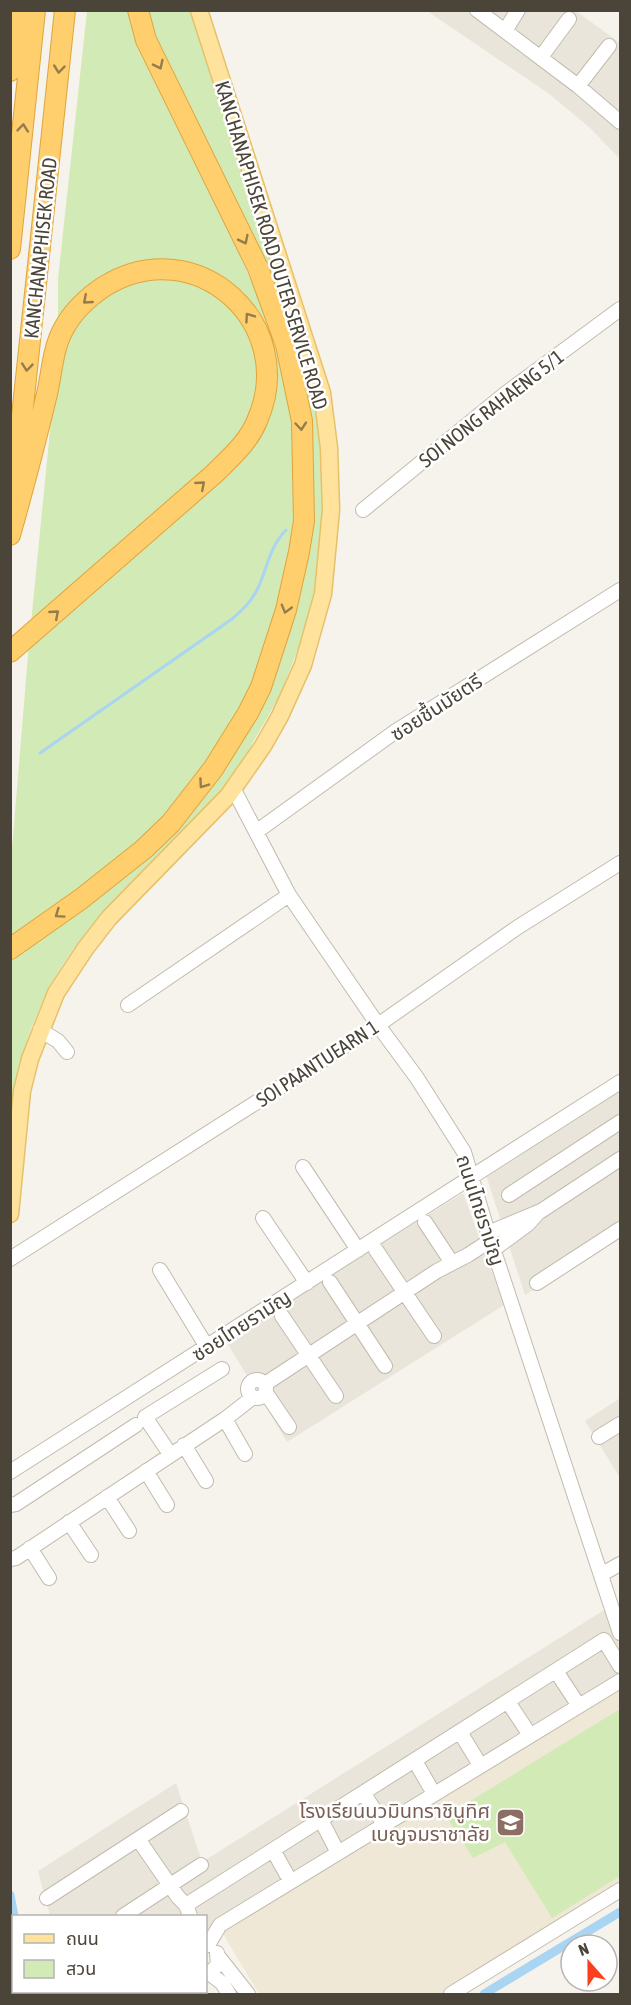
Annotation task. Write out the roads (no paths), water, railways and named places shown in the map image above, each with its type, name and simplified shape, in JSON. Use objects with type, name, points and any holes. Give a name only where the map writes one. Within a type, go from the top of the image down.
[{"type":"highway","points":[[10,71],[18,10]]},
{"type":"highway","name":"KANCHANAPHISEK ROAD","points":[[10,249],[35,10]]},
{"type":"highway","name":"KANCHANAPHISEK ROAD","points":[[10,520],[65,10]]},
{"type":"highway","points":[[10,948],[81,899],[144,849],[171,824],[196,794],[230,743],[261,687],[286,609],[304,521],[302,421],[286,345],[258,268],[146,40],[138,10]]},
{"type":"highway","points":[[10,535],[47,395],[56,345],[64,328],[85,300],[119,278],[137,272],[163,269],[186,272],[205,279],[224,290],[240,305],[259,333],[265,349],[268,388],[257,422],[249,436],[229,460],[10,652]]},
{"type":"main road","name":"KANCHANAPHISEK ROAD OUTER SERVICE ROAD","points":[[10,1214],[22,1091],[40,1030],[56,993],[84,949],[103,926],[206,820],[233,788],[263,746],[275,726],[303,665],[323,594],[331,510],[330,448],[322,393],[199,10]]},
{"type":"street","points":[[477,10],[618,114]]},
{"type":"street","points":[[505,31],[518,10]]},
{"type":"street","points":[[541,57],[569,19]]},
{"type":"street","points":[[578,86],[609,46]]},
{"type":"street","name":"SOI NONG RAHAENG 5/1","points":[[363,510],[505,394],[621,309]]},
{"type":"street","name":"ซอยชื้นมัยตรี","points":[[256,832],[396,731],[621,590]]},
{"type":"street","name":"ถนนไทยรามัญ","points":[[233,788],[289,895],[417,1078],[464,1152],[492,1244],[621,1633]]},
{"type":"street","name":"SOI PAANTUEARN 1","points":[[10,1259],[378,1025],[518,927],[621,863]]},
{"type":"street","points":[[128,1005],[289,895]]},
{"type":"street","points":[[40,1030],[58,1041],[68,1052]]},
{"type":"street","name":"ซอยไทยรามัญ","points":[[10,1472],[621,1082]]},
{"type":"street","points":[[509,1195],[621,1122]]},
{"type":"street","points":[[10,1559],[16,1558],[225,1419],[356,1324],[452,1263],[528,1224],[541,1211],[621,1160]]},
{"type":"street","points":[[303,1167],[357,1250]]},
{"type":"street","points":[[263,1218],[307,1283]]},
{"type":"street","points":[[425,1222],[452,1263]]},
{"type":"street","points":[[537,1283],[621,1229]]},
{"type":"street","points":[[376,1250],[434,1336]]},
{"type":"street","points":[[160,1270],[207,1347]]},
{"type":"street","points":[[330,1282],[386,1366]]},
{"type":"street","points":[[282,1316],[336,1396]]},
{"type":"street","points":[[170,1454],[146,1417],[222,1369]]},
{"type":"street","points":[[261,1392],[289,1427]]},
{"type":"street","points":[[225,1419],[245,1454]]},
{"type":"street","points":[[599,1437],[621,1424]]},
{"type":"street","points":[[10,1505],[16,1504],[136,1425]]},
{"type":"street","points":[[184,1445],[206,1481]]},
{"type":"street","points":[[146,1471],[167,1505]]},
{"type":"street","points":[[107,1497],[129,1531]]},
{"type":"street","points":[[69,1522],[91,1555]]},
{"type":"street","points":[[30,1548],[49,1578]]},
{"type":"street","points":[[602,1575],[621,1564]]},
{"type":"street","points":[[132,1915],[181,1904],[273,1850],[604,1640],[621,1666]]},
{"type":"street","points":[[556,1671],[575,1700]]},
{"type":"street","points":[[248,1995],[214,1949],[207,1945],[220,1925],[621,1681]]},
{"type":"street","points":[[508,1702],[526,1729]]},
{"type":"street","points":[[460,1732],[477,1760]]},
{"type":"street","points":[[415,1761],[430,1787]]},
{"type":"street","points":[[363,1793],[380,1818]]},
{"type":"street","points":[[47,1898],[181,1811]]},
{"type":"street","points":[[321,1820],[335,1847]]},
{"type":"street","points":[[138,1839],[181,1904]]},
{"type":"street","points":[[273,1850],[286,1875]]},
{"type":"street","points":[[181,1904],[201,1865]]},
{"type":"street","points":[[451,1995],[621,1890]]},
{"type":"street","points":[[207,1973],[213,1971],[218,1964],[218,1956]]},
{"type":"street","points":[[207,1973],[222,1983],[229,1995]]},
{"type":"waterway","points":[[40,753],[236,616],[255,594],[272,551],[286,530]]},
{"type":"waterway","points":[[10,1895],[14,1915]]},
{"type":"waterway","points":[[484,1994],[620,1912]]},
{"type":"place","name":"โรงเรียนนวมินทราชินูทิศ เบญจมราชาลัย","points":[[511,1822]]}]
